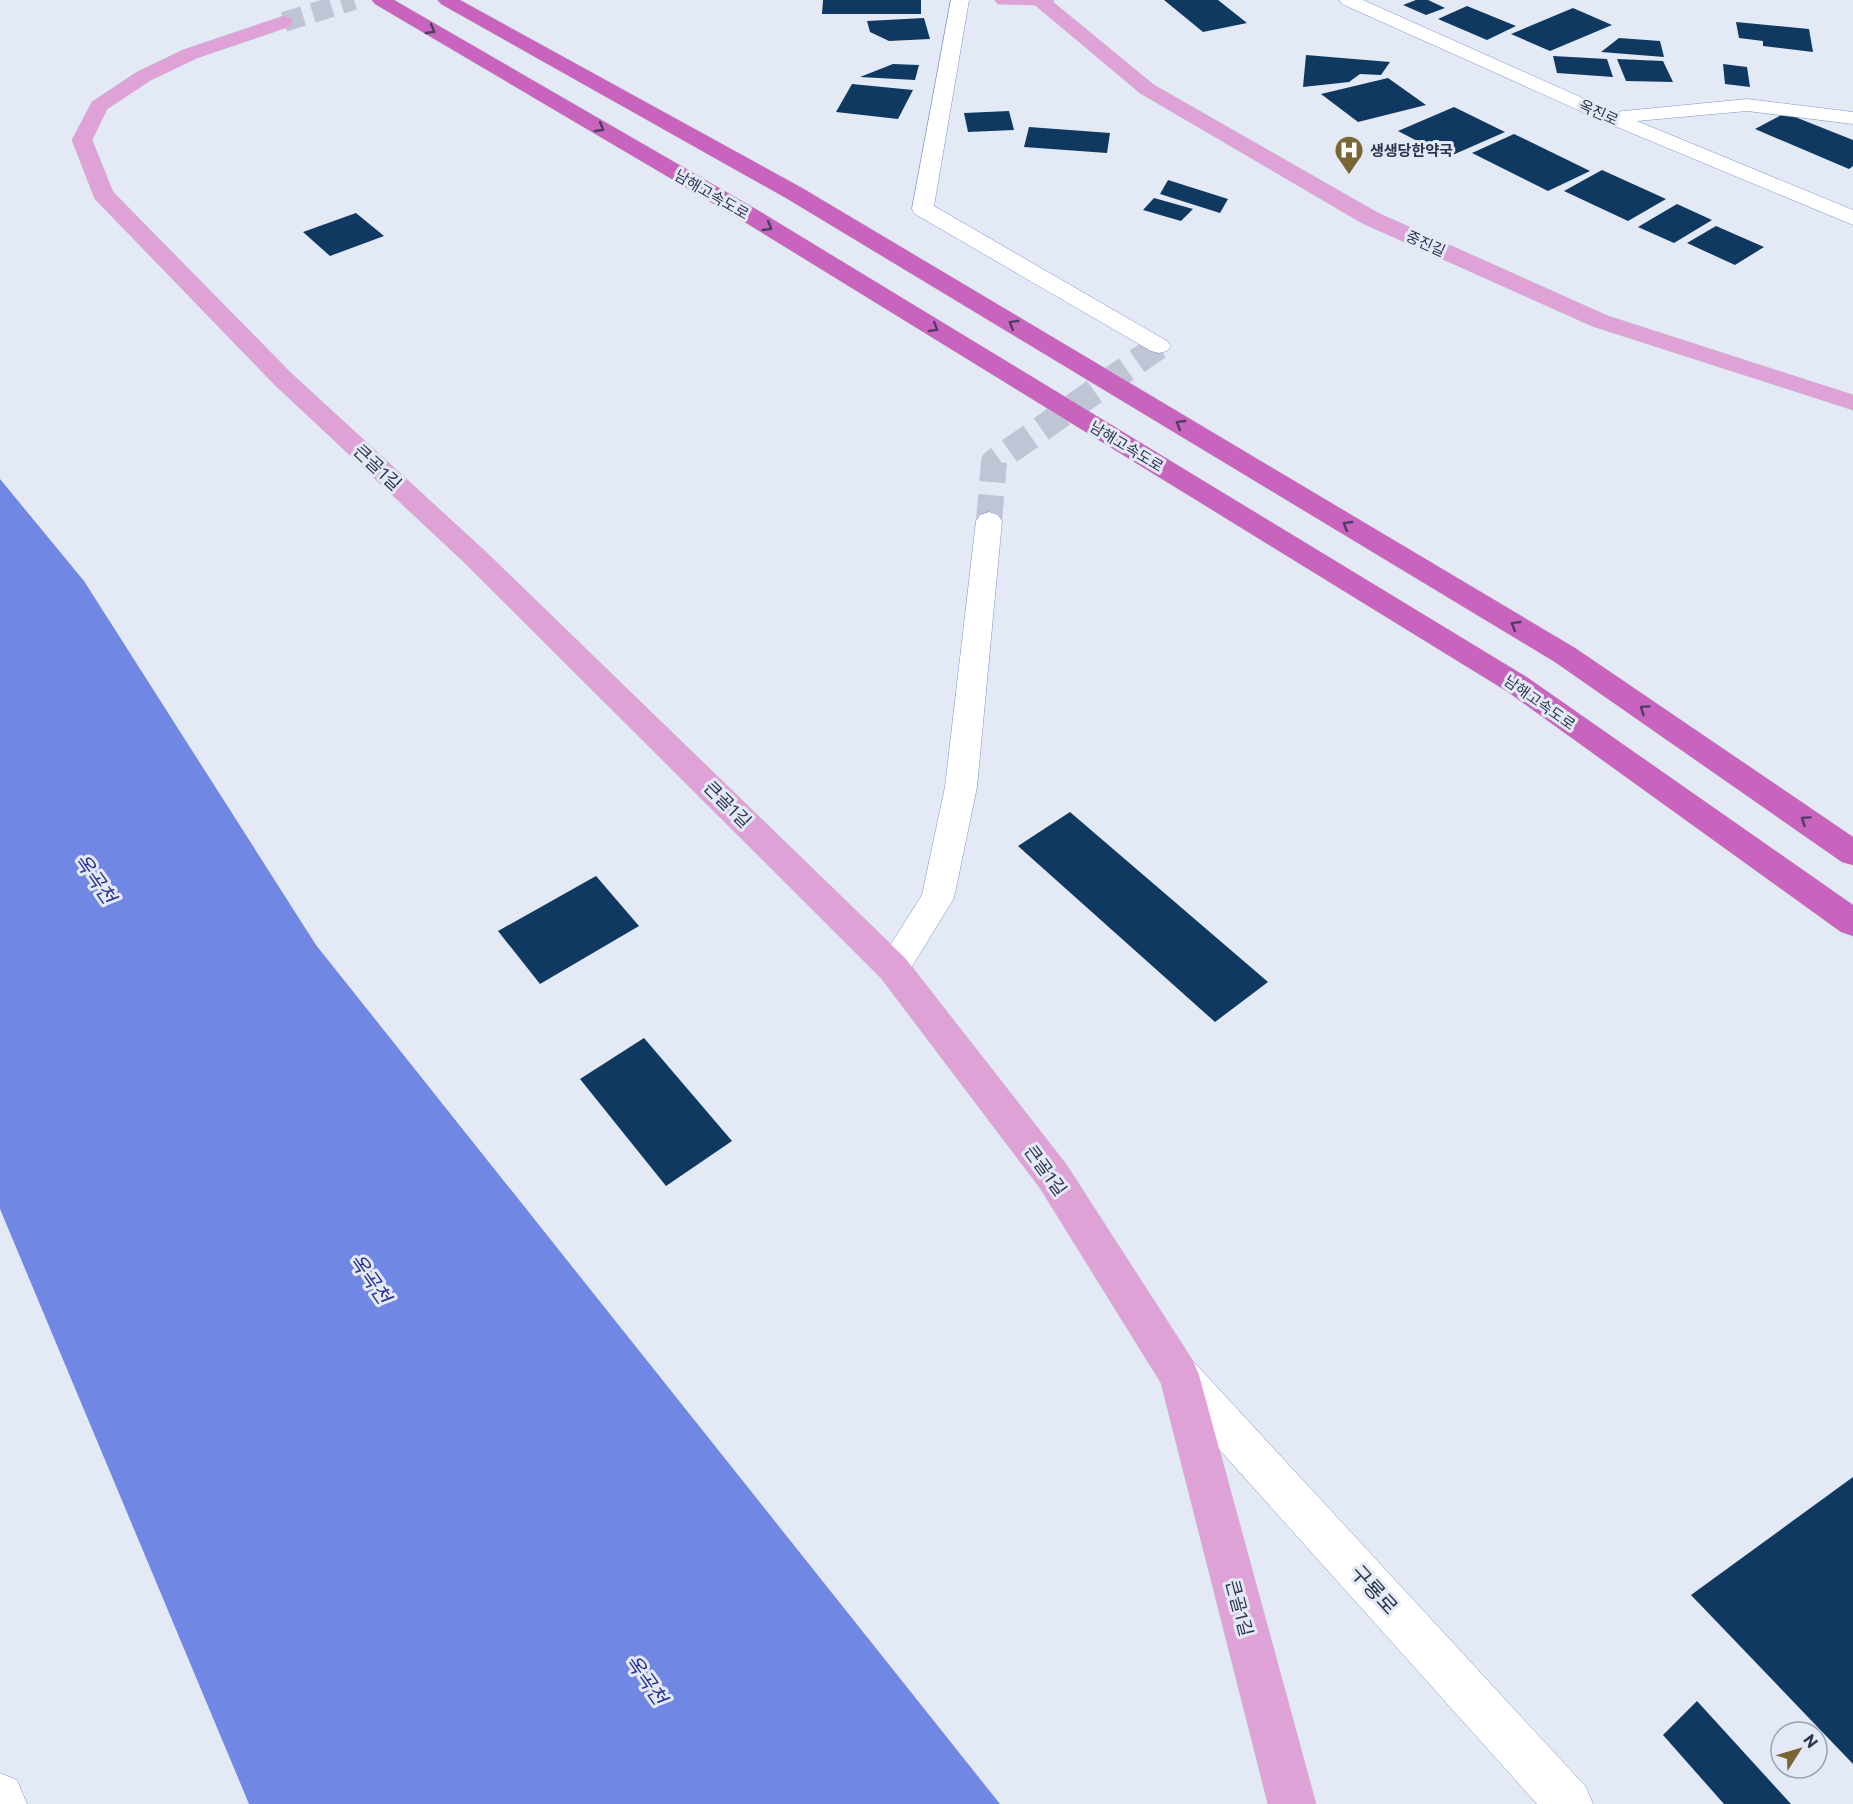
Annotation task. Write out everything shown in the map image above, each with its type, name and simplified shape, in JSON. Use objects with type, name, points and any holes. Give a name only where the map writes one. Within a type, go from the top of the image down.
[{"type":"highway","name":"남해고속도로","points":[[381,0],[751,216],[1518,685],[1853,923]]},
{"type":"highway","points":[[447,0],[794,194],[1565,655],[1853,853]]},
{"type":"main road","name":"중진길","points":[[1004,0],[1043,0],[1147,89],[1370,218],[1600,321],[1853,403]]},
{"type":"main road","name":"큰골1길","points":[[284,22],[190,54],[144,76],[99,106],[82,140],[103,194],[283,379],[486,567],[893,968],[1053,1176],[1179,1375],[1292,1804]]},
{"type":"street","points":[[960,0],[923,209],[1159,346]]},
{"type":"street","name":"옥진로","points":[[1348,0],[1612,118],[1853,218]]},
{"type":"street","points":[[1612,118],[1747,105],[1853,118]]},
{"type":"street","points":[[893,968],[938,898],[961,787],[989,521]]},
{"type":"street","name":"구룡로","points":[[1179,1375],[1569,1804]]},
{"type":"street","points":[[0,1797],[3,1804]]},
{"type":"water","name":"옥곡천","points":[[0,479],[84,581],[316,945],[1000,1804],[249,1804],[0,1209]]},
{"type":"building","points":[[823,0],[921,0],[921,14],[822,14]]},
{"type":"building","points":[[1164,0],[1218,0],[1247,23],[1203,32]]},
{"type":"building","points":[[1416,0],[1428,0],[1445,8],[1426,15],[1403,5]]},
{"type":"building","points":[[1467,6],[1516,26],[1487,40],[1438,19]]},
{"type":"building","points":[[1573,8],[1612,25],[1550,51],[1511,34]]},
{"type":"building","points":[[924,18],[930,39],[889,41],[870,32],[867,21]]},
{"type":"building","points":[[1736,22],[1809,29],[1813,52],[1763,46],[1763,41],[1739,38]]},
{"type":"building","points":[[1619,38],[1660,41],[1664,57],[1601,52]]},
{"type":"building","points":[[1306,55],[1390,62],[1381,75],[1360,74],[1349,82],[1303,87]]},
{"type":"building","points":[[1553,56],[1607,59],[1613,77],[1557,73]]},
{"type":"building","points":[[1617,59],[1663,61],[1673,82],[1626,81]]},
{"type":"building","points":[[893,64],[919,65],[915,80],[860,77]]},
{"type":"building","points":[[1723,64],[1747,67],[1750,87],[1725,84]]},
{"type":"building","points":[[1388,78],[1426,105],[1358,122],[1321,94]]},
{"type":"building","points":[[852,84],[913,90],[898,119],[836,112]]},
{"type":"building","points":[[1454,107],[1505,132],[1448,157],[1398,131]]},
{"type":"building","points":[[1009,111],[1014,130],[968,132],[964,113]]},
{"type":"building","points":[[1785,113],[1853,140],[1853,166],[1849,169],[1755,129]]},
{"type":"building","points":[[1029,127],[1110,133],[1107,153],[1024,147]]},
{"type":"building","points":[[1514,134],[1590,171],[1548,191],[1472,153]]},
{"type":"building","points":[[1602,170],[1666,199],[1628,221],[1564,191]]},
{"type":"building","points":[[1168,180],[1228,199],[1220,213],[1160,194]]},
{"type":"building","points":[[1154,198],[1193,209],[1181,221],[1143,210]]},
{"type":"building","points":[[1677,204],[1712,220],[1674,243],[1638,227]]},
{"type":"building","points":[[356,213],[384,236],[330,256],[303,232]]},
{"type":"building","points":[[1716,226],[1764,247],[1735,265],[1687,243]]},
{"type":"building","points":[[1070,812],[1268,982],[1215,1022],[1018,846]]},
{"type":"building","points":[[596,876],[639,926],[540,984],[498,931]]},
{"type":"building","points":[[644,1038],[732,1141],[666,1186],[580,1079]]},
{"type":"building","points":[[1853,1477],[1853,1764],[1829,1739],[1829,1720],[1811,1720],[1691,1595]]},
{"type":"building","points":[[1697,1701],[1791,1804],[1724,1804],[1663,1735]]},
{"type":"tunnel","points":[[284,22],[354,0]]},
{"type":"tunnel","points":[[989,521],[994,462],[1159,346]]},
{"type":"place","name":"생생당한약국","points":[[1349,176]]}]
